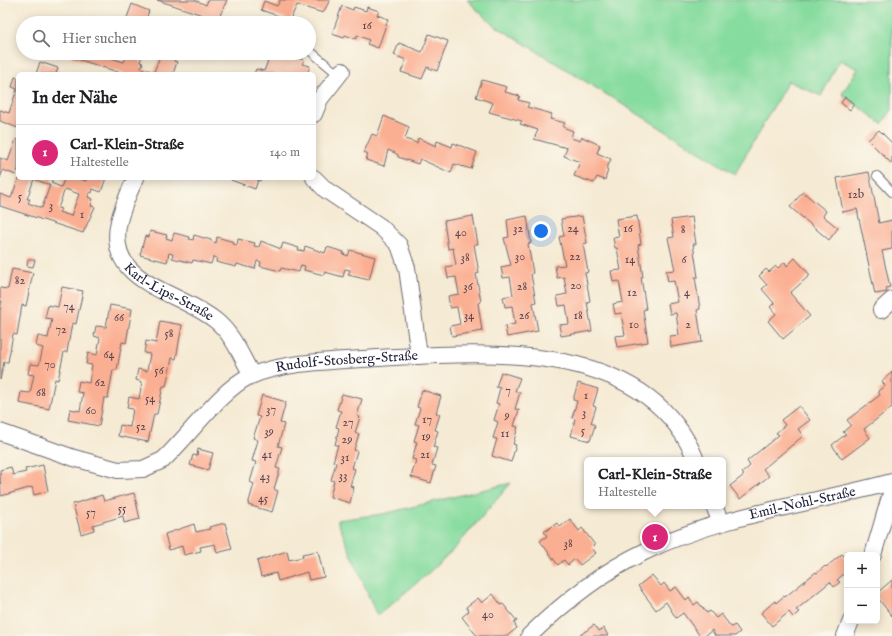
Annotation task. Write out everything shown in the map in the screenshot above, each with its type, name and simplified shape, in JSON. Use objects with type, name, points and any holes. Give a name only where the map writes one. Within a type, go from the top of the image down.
[{"type":"street","points":[[316,109],[320,99],[341,73]]},
{"type":"street","name":"Karl-Lips-Straße","points":[[135,180],[126,198],[116,231],[118,251],[122,262],[139,278],[190,304],[220,325],[232,340],[252,376]]},
{"type":"street","points":[[316,180],[326,190],[381,227],[398,245],[407,268],[419,356]]},
{"type":"street","name":"Rudolf-Stosberg-Straße","points":[[0,432],[111,468],[129,471],[143,469],[155,465],[164,458],[229,391],[241,381],[270,370],[307,364],[419,356],[496,356],[545,359],[580,364],[602,371],[632,386],[660,408],[683,434],[694,457]]},
{"type":"street","name":"Emil-Nohl-Straße","points":[[529,636],[564,605],[617,567],[645,551],[721,523],[892,482]]},
{"type":"street","points":[[874,552],[892,490]]},
{"type":"street","points":[[715,509],[721,523]]},
{"type":"street","points":[[845,636],[850,624]]},
{"type":"lane","points":[[316,55],[341,73]]},
{"type":"lane","points":[[877,176],[892,192]]},
{"type":"green space","points":[[467,0],[892,0],[892,110],[882,124],[842,94],[858,69],[840,60],[821,96],[788,81],[735,174],[491,23]]},
{"type":"green space","points":[[511,483],[455,548],[425,576],[377,616],[337,520],[383,514]]},
{"type":"building","points":[[157,0],[195,0],[206,5],[208,0],[227,0],[220,16],[206,16]]},
{"type":"building","points":[[280,0],[330,0],[323,13],[297,5],[292,16],[278,16],[261,10],[264,1],[277,6]]},
{"type":"building","points":[[132,4],[149,11],[147,16],[128,16]]},
{"type":"building","points":[[342,6],[353,10],[354,7],[366,11],[367,7],[379,11],[377,15],[388,19],[378,48],[367,44],[369,40],[357,35],[356,39],[345,35],[344,38],[332,34]]},
{"type":"building","points":[[429,34],[448,41],[437,71],[427,67],[422,79],[401,72],[406,60],[394,55],[399,43],[422,52]]},
{"type":"building","points":[[80,60],[118,60],[124,62],[125,60],[141,60],[140,62],[143,63],[141,68],[154,72],[118,72]]},
{"type":"building","points":[[158,60],[174,60],[177,62],[174,72],[154,72]]},
{"type":"building","points":[[268,60],[304,60],[302,64],[310,66],[308,72],[255,72],[256,69],[264,71]]},
{"type":"building","points":[[40,62],[58,68],[57,72],[37,72]]},
{"type":"building","points":[[15,77],[16,77],[16,89],[12,87]]},
{"type":"building","points":[[482,80],[507,87],[505,92],[520,96],[518,100],[529,103],[527,107],[552,114],[550,119],[565,123],[563,127],[573,131],[571,138],[580,141],[582,137],[600,145],[597,153],[611,159],[606,170],[608,170],[605,180],[597,177],[594,183],[574,176],[580,162],[564,156],[567,148],[534,139],[538,130],[520,124],[522,121],[489,112],[493,103],[476,97]]},
{"type":"building","points":[[16,92],[16,127],[0,121],[0,110],[9,113]]},
{"type":"building","points":[[845,97],[854,104],[850,110],[841,103]]},
{"type":"building","points":[[384,116],[409,127],[405,139],[417,143],[418,138],[436,146],[437,141],[452,147],[453,143],[477,152],[471,169],[454,164],[451,173],[420,159],[418,164],[398,157],[398,155],[388,150],[384,166],[366,160],[368,154],[364,152],[372,134],[377,136]]},
{"type":"building","points":[[879,130],[892,143],[892,164],[868,140]]},
{"type":"building","points":[[16,139],[16,175],[3,170],[0,178],[0,158],[8,161]]},
{"type":"building","points":[[869,172],[879,223],[892,220],[892,249],[882,251],[890,287],[886,288],[887,292],[875,294],[857,209],[843,212],[837,178]]},
{"type":"building","points":[[18,180],[34,180],[27,199],[30,199],[28,203],[42,208],[50,185],[37,180],[52,180],[51,183],[61,187],[64,180],[105,180],[101,192],[93,189],[92,193],[90,192],[88,197],[93,199],[91,206],[95,207],[83,233],[0,206],[0,194],[11,198]],"holes":[[[65,189],[79,194],[71,216],[59,212],[61,209],[58,208]]]},
{"type":"building","points":[[231,180],[258,180],[255,189]]},
{"type":"building","points":[[803,192],[826,211],[823,216],[838,228],[829,240],[790,207]]},
{"type":"building","points":[[473,216],[478,244],[474,244],[479,273],[476,274],[481,302],[478,303],[482,331],[452,336],[450,326],[460,324],[457,307],[450,308],[448,296],[459,294],[456,277],[448,278],[446,267],[456,265],[453,248],[448,249],[444,221]]},
{"type":"building","points":[[527,216],[531,243],[528,244],[533,273],[531,274],[536,302],[533,303],[538,331],[507,337],[505,326],[515,324],[512,306],[505,307],[503,297],[513,295],[510,277],[503,278],[501,267],[511,265],[504,238],[509,237],[507,220]]},
{"type":"building","points":[[582,216],[587,243],[583,244],[588,272],[585,273],[590,301],[587,302],[592,331],[561,336],[559,325],[569,324],[566,305],[559,306],[557,296],[567,294],[564,277],[557,278],[555,266],[565,265],[559,237],[564,236],[561,219]]},
{"type":"building","points":[[637,216],[641,244],[638,245],[643,277],[641,277],[646,309],[643,310],[648,342],[617,347],[615,336],[625,335],[621,313],[615,314],[613,304],[623,302],[619,281],[613,282],[611,271],[621,270],[617,248],[615,248],[613,238],[619,237],[616,219]]},
{"type":"building","points":[[692,217],[696,244],[693,244],[698,277],[695,277],[700,309],[697,310],[702,342],[671,347],[670,336],[679,335],[676,313],[670,314],[668,304],[678,302],[674,281],[668,282],[666,271],[675,270],[668,238],[674,237],[671,220]]},
{"type":"building","points":[[150,231],[167,235],[166,238],[172,240],[174,233],[190,237],[189,239],[193,240],[194,235],[216,243],[217,237],[234,242],[233,244],[237,245],[238,239],[255,243],[254,246],[259,247],[261,241],[281,249],[283,243],[299,248],[298,250],[304,251],[305,246],[325,253],[327,247],[344,252],[343,254],[348,256],[350,250],[375,257],[369,280],[348,275],[350,270],[345,269],[343,277],[325,272],[324,275],[304,270],[305,266],[301,265],[299,272],[281,268],[280,271],[260,266],[261,262],[257,261],[255,269],[237,264],[236,267],[216,262],[217,258],[213,257],[211,264],[193,260],[192,263],[172,258],[173,254],[169,253],[167,262],[140,255],[145,236],[149,237]]},
{"type":"building","points":[[795,258],[810,275],[790,293],[810,316],[783,339],[768,321],[776,314],[770,307],[774,303],[762,289],[767,285],[759,276],[766,269],[769,272],[776,266],[778,268],[785,262],[787,266]]},
{"type":"building","points":[[28,259],[35,260],[33,267],[27,266]]},
{"type":"building","points":[[12,269],[33,273],[26,306],[22,305],[17,335],[13,334],[8,362],[4,362],[0,380],[0,311],[2,301],[0,301],[0,288],[8,289]]},
{"type":"building","points":[[62,287],[83,291],[76,324],[72,323],[67,352],[64,352],[58,380],[55,379],[49,409],[19,403],[21,392],[30,393],[34,375],[28,374],[30,364],[39,365],[43,348],[36,346],[38,336],[48,338],[52,319],[45,318],[48,305],[58,307]]},
{"type":"building","points":[[110,305],[132,309],[126,343],[122,342],[117,370],[113,370],[108,398],[104,398],[99,426],[68,420],[70,409],[80,411],[83,393],[77,392],[79,381],[89,383],[92,365],[86,364],[88,353],[97,355],[100,338],[94,336],[96,326],[106,327]]},
{"type":"building","points":[[160,321],[182,325],[176,359],[172,358],[166,386],[163,386],[157,414],[154,414],[148,442],[118,436],[120,425],[130,427],[133,409],[127,408],[129,397],[139,399],[142,382],[136,380],[138,369],[147,371],[150,354],[144,353],[146,341],[156,343]]},
{"type":"building","points":[[501,372],[520,378],[515,391],[520,392],[515,409],[519,410],[514,426],[518,427],[513,444],[516,445],[511,462],[492,456],[497,439],[493,438],[498,422],[494,420],[499,404],[496,403],[500,388],[496,387]]},
{"type":"building","points":[[892,372],[892,407],[864,429],[870,438],[842,459],[832,445],[846,434],[843,432],[851,425],[847,420],[880,395],[878,391],[885,386],[882,381]]},
{"type":"building","points":[[578,383],[598,389],[593,406],[596,407],[591,423],[595,425],[590,441],[571,436],[575,419],[572,418],[577,401],[573,400]]},
{"type":"building","points":[[422,390],[441,396],[436,413],[440,414],[435,430],[438,431],[433,447],[437,448],[432,465],[436,466],[431,483],[411,477],[416,460],[412,459],[417,442],[414,441],[419,425],[415,424],[420,408],[417,407]]},
{"type":"building","points":[[342,394],[362,399],[357,416],[360,417],[355,433],[359,434],[354,450],[357,451],[352,468],[355,469],[350,486],[354,487],[350,503],[330,497],[334,481],[331,480],[336,463],[333,462],[338,445],[335,445],[339,428],[336,427],[341,411],[337,410]]},
{"type":"building","points":[[262,395],[286,402],[280,423],[284,424],[278,446],[282,447],[276,468],[280,469],[274,489],[278,491],[272,512],[248,505],[254,484],[250,482],[256,462],[252,461],[258,440],[253,438],[260,417],[256,416]]},
{"type":"building","points":[[799,406],[810,420],[798,429],[803,436],[763,469],[769,476],[740,499],[730,486],[744,475],[742,473],[750,466],[747,461],[779,435],[776,433],[785,425],[781,420]]},
{"type":"building","points":[[198,449],[213,453],[208,470],[190,465],[193,455],[197,456]]},
{"type":"building","points":[[43,465],[48,491],[34,495],[32,487],[1,496],[0,470],[11,467],[13,475],[26,472],[25,469]]},
{"type":"building","points":[[134,493],[140,519],[124,523],[123,516],[93,525],[94,530],[81,534],[73,504],[102,495],[104,501]]},
{"type":"building","points":[[570,519],[579,531],[582,528],[595,545],[592,548],[596,553],[580,565],[575,559],[568,565],[564,560],[558,565],[540,541],[547,536],[544,532],[557,523],[560,527]]},
{"type":"building","points":[[225,523],[232,549],[217,553],[215,544],[200,547],[201,551],[184,555],[182,546],[169,550],[165,534],[194,524],[196,532],[210,529],[209,527]]},
{"type":"building","points":[[287,551],[289,560],[303,557],[302,554],[318,551],[324,577],[309,580],[307,572],[278,581],[276,573],[261,577],[257,561]]},
{"type":"building","points":[[842,554],[844,556],[844,574],[837,580],[840,582],[834,587],[830,582],[796,610],[799,612],[793,617],[789,612],[772,626],[761,613],[775,601],[776,603],[816,572],[817,573],[825,566],[826,567]]},
{"type":"building","points":[[652,575],[661,586],[664,583],[670,591],[676,587],[686,600],[689,597],[694,605],[698,602],[707,613],[710,611],[716,618],[721,614],[731,627],[735,625],[740,632],[735,636],[715,636],[712,630],[705,636],[700,636],[683,613],[676,618],[666,602],[656,610],[638,586]]},
{"type":"building","points":[[892,580],[892,616],[880,601],[880,590]]},
{"type":"building","points":[[493,594],[501,605],[503,604],[517,621],[514,623],[517,628],[507,636],[477,636],[462,617],[469,611],[466,607],[478,598],[482,603]]},
{"type":"building","points":[[594,625],[599,631],[604,628],[608,636],[579,636]]},
{"type":"place","name":"Carl-Klein-Straße","points":[[655,537]]}]
